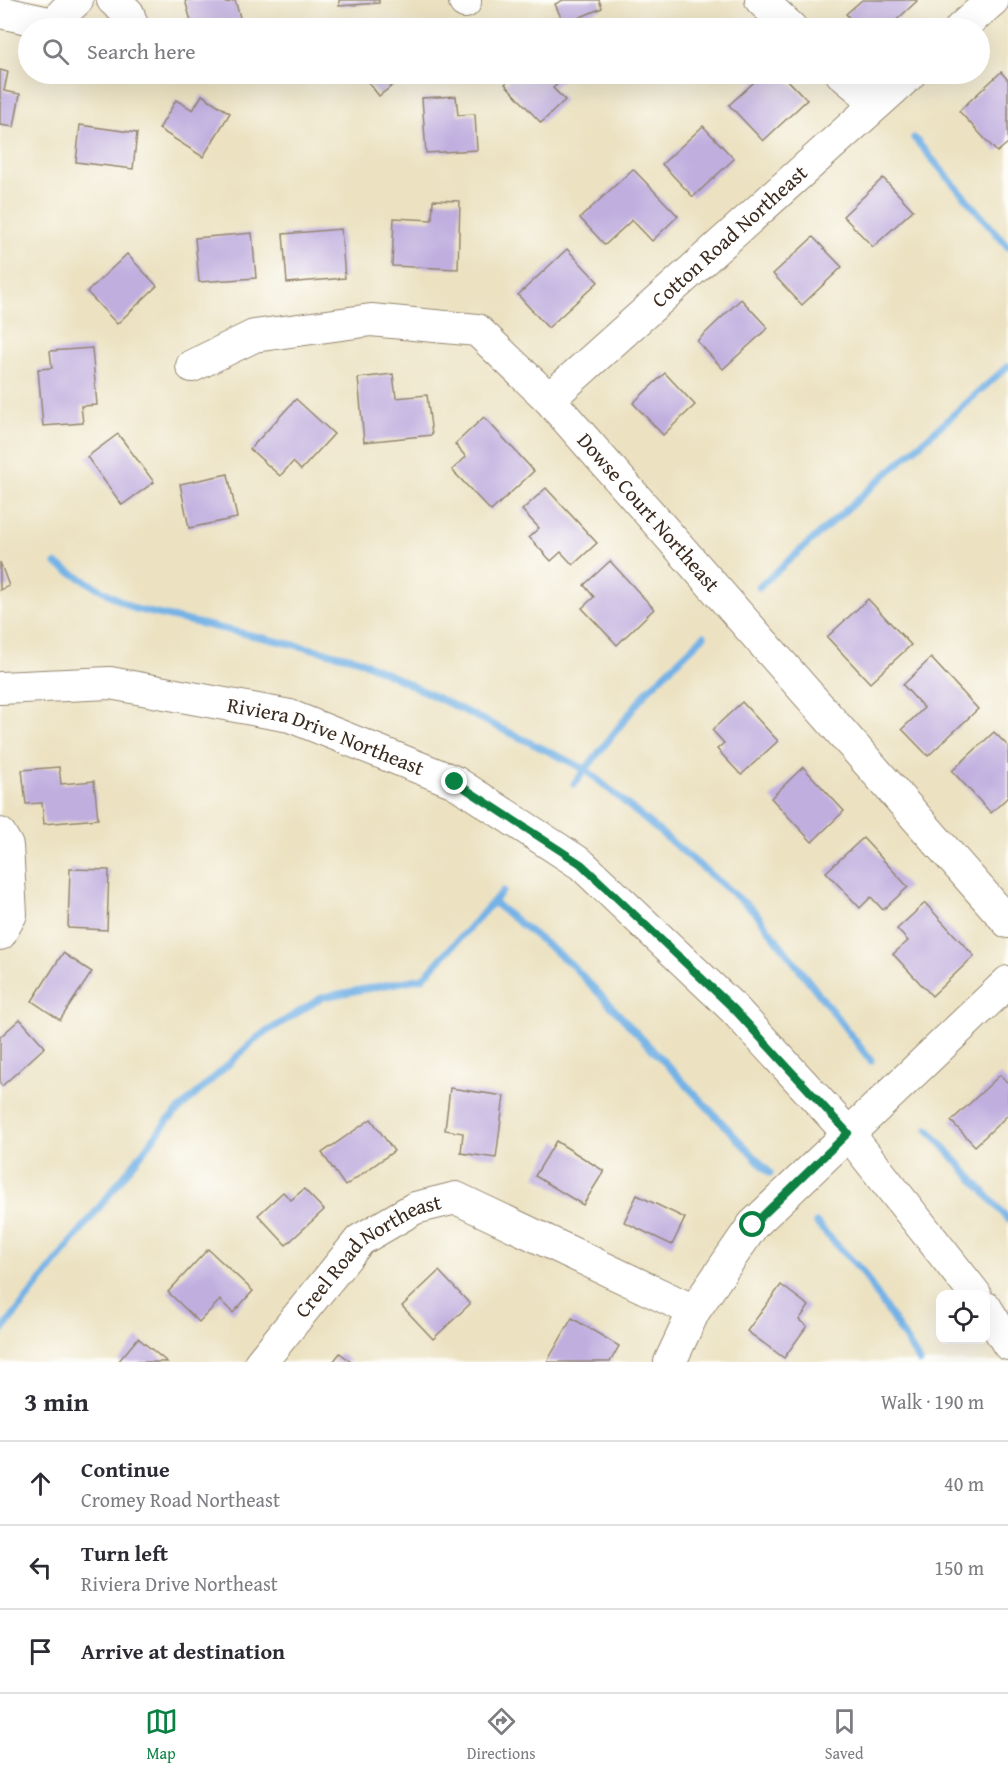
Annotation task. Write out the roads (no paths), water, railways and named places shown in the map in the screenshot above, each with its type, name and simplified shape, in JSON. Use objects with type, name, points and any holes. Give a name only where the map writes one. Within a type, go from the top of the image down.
[{"type":"street","points":[[61,18],[77,0]]},
{"type":"street","points":[[113,0],[128,13],[130,18]]},
{"type":"street","points":[[761,0],[780,18]]},
{"type":"street","points":[[972,18],[993,0]]},
{"type":"street","points":[[0,12],[23,18]]},
{"type":"street","points":[[854,84],[877,103]]},
{"type":"street","name":"Cotton Road Northeast","points":[[549,399],[899,84]]},
{"type":"street","name":"Dowse Court Northeast","points":[[192,366],[254,336],[371,320],[477,330],[549,399],[1008,922]]},
{"type":"street","name":"Riviera Drive Northeast","points":[[0,688],[110,683],[290,716],[455,782],[581,864],[734,1009],[848,1133],[972,1290]]},
{"type":"street","points":[[0,834],[7,846],[11,914],[0,934]]},
{"type":"street","points":[[670,1362],[694,1311],[753,1225],[1008,982]]},
{"type":"street","name":"Creel Road Northeast","points":[[261,1362],[360,1240],[415,1208],[456,1197],[694,1311]]},
{"type":"street","points":[[990,1315],[1008,1344]]},
{"type":"waterway","points":[[919,142],[914,138],[1008,247]]},
{"type":"waterway","points":[[759,587],[1008,366]]},
{"type":"waterway","points":[[56,564],[135,609],[357,659],[585,769],[755,912],[871,1061]]},
{"type":"waterway","points":[[574,784],[648,690],[704,636]]},
{"type":"waterway","points":[[0,1333],[168,1120],[258,1037],[323,997],[423,978],[503,891]]},
{"type":"waterway","points":[[493,902],[571,964],[770,1173]]},
{"type":"waterway","points":[[928,1129],[1008,1219]]},
{"type":"waterway","points":[[816,1223],[862,1271],[920,1362]]}]
